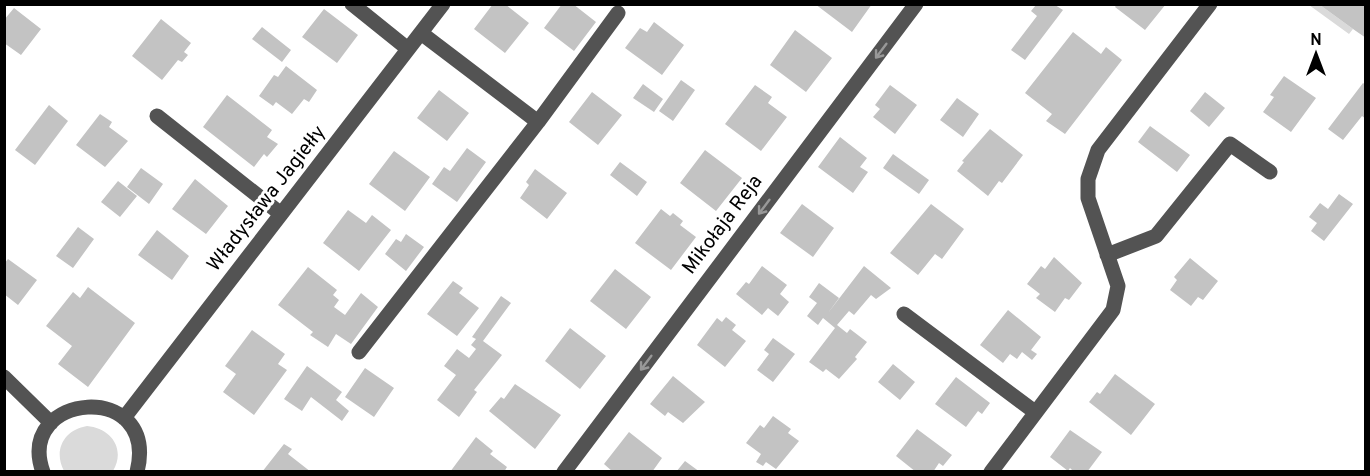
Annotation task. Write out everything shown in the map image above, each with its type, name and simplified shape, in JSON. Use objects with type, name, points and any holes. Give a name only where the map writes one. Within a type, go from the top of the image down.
[{"type":"street","points":[[352,4],[408,49]]},
{"type":"street","name":"Władysława Jagiełły","points":[[124,418],[442,4]]},
{"type":"street","name":"Mikołaja Reja","points":[[564,471],[916,4]]},
{"type":"street","points":[[992,471],[1113,310],[1118,286],[1088,198],[1092,164],[1098,150],[1210,4]]},
{"type":"street","points":[[359,352],[538,122],[618,13]]},
{"type":"street","points":[[421,33],[538,122]]},
{"type":"street","points":[[157,116],[281,214]]},
{"type":"street","points":[[1107,255],[1156,236],[1230,144],[1270,172]]},
{"type":"street","points":[[904,314],[1035,412]]},
{"type":"street","points":[[4,378],[51,423]]},
{"type":"street","points":[[43,471],[40,450],[43,436],[51,423],[63,412],[78,406],[95,405],[110,409],[124,418],[134,430],[139,444],[140,459],[137,471]]},
{"type":"shaded area","points":[[1309,5],[1320,5],[1353,29],[1349,34]]},
{"type":"shaded area","points":[[87,426],[103,431],[114,441],[118,455],[113,471],[64,471],[60,456],[63,442],[72,432]]},
{"type":"building","points":[[493,4],[505,4],[529,23],[505,53],[474,29]]},
{"type":"building","points":[[562,4],[573,4],[596,22],[574,51],[544,28]]},
{"type":"building","points":[[815,4],[872,4],[852,32]]},
{"type":"building","points":[[1117,4],[1166,4],[1145,30],[1115,7]]},
{"type":"building","points":[[1036,5],[1055,5],[1063,10],[1025,60],[1011,50],[1037,16],[1031,11]]},
{"type":"building","points":[[1320,5],[1366,5],[1366,38],[1353,29]]},
{"type":"building","points":[[14,8],[41,29],[21,55],[4,43],[4,20]]},
{"type":"building","points":[[324,9],[358,35],[337,63],[302,37]]},
{"type":"building","points":[[161,19],[191,43],[184,52],[188,55],[182,62],[178,60],[162,80],[132,56]]},
{"type":"building","points":[[654,22],[684,45],[662,75],[625,48],[640,28],[647,32]]},
{"type":"building","points":[[262,27],[291,50],[282,62],[252,39]]},
{"type":"building","points":[[795,30],[832,58],[806,92],[770,65]]},
{"type":"building","points":[[1073,32],[1101,54],[1106,47],[1122,60],[1065,134],[1046,121],[1052,114],[1025,93]]},
{"type":"building","points":[[286,66],[317,90],[309,102],[304,99],[292,114],[276,102],[273,106],[259,96],[274,75],[278,77]]},
{"type":"building","points":[[1284,76],[1316,98],[1291,132],[1263,112],[1274,97],[1270,95]]},
{"type":"building","points":[[681,80],[695,90],[673,121],[659,111]]},
{"type":"building","points":[[1363,83],[1366,85],[1366,119],[1362,116],[1343,140],[1328,129]]},
{"type":"building","points":[[643,84],[663,99],[654,112],[633,98]]},
{"type":"building","points":[[755,85],[772,97],[768,103],[787,117],[761,151],[725,124]]},
{"type":"building","points":[[890,85],[917,105],[895,134],[873,117],[880,109],[875,105]]},
{"type":"building","points":[[439,90],[469,113],[447,141],[417,118]]},
{"type":"building","points":[[592,92],[622,115],[598,145],[569,122]]},
{"type":"building","points":[[1205,92],[1225,108],[1209,127],[1190,111]]},
{"type":"building","points":[[227,95],[272,130],[267,137],[278,144],[267,157],[264,154],[254,167],[203,127]]},
{"type":"building","points":[[957,98],[979,114],[963,137],[940,120]]},
{"type":"building","points":[[49,105],[68,121],[35,165],[15,150]]},
{"type":"building","points":[[100,114],[112,122],[109,127],[128,141],[105,167],[76,145]]},
{"type":"building","points":[[1150,126],[1190,155],[1177,172],[1138,142]]},
{"type":"building","points":[[990,129],[1023,155],[1002,183],[999,181],[988,196],[957,171],[964,162],[962,161]]},
{"type":"building","points":[[840,137],[867,158],[860,167],[868,172],[853,193],[818,167]]},
{"type":"building","points":[[467,148],[486,162],[457,202],[432,184],[444,167],[450,171]]},
{"type":"building","points":[[705,150],[742,178],[716,211],[680,183]]},
{"type":"building","points":[[394,151],[430,177],[405,211],[369,184]]},
{"type":"building","points":[[893,154],[929,180],[919,194],[883,168]]},
{"type":"building","points":[[620,162],[647,182],[637,196],[610,175]]},
{"type":"building","points":[[141,168],[163,184],[149,204],[127,187]]},
{"type":"building","points":[[535,169],[567,193],[547,219],[520,198],[529,185],[526,182]]},
{"type":"building","points":[[195,179],[228,206],[206,234],[172,209]]},
{"type":"building","points":[[118,181],[137,196],[120,217],[101,202]]},
{"type":"building","points":[[1339,194],[1353,204],[1324,241],[1311,231],[1317,223],[1309,217],[1320,203],[1328,209]]},
{"type":"building","points":[[802,204],[834,228],[813,257],[780,233]]},
{"type":"building","points":[[931,204],[964,229],[942,259],[935,254],[918,275],[890,253]]},
{"type":"building","points":[[661,209],[670,216],[673,213],[683,221],[680,225],[696,237],[671,270],[635,243]]},
{"type":"building","points":[[348,210],[366,223],[372,215],[391,230],[359,271],[323,243]]},
{"type":"building","points":[[78,227],[94,239],[73,268],[56,256]]},
{"type":"building","points":[[157,230],[189,256],[172,280],[138,255]]},
{"type":"building","points":[[406,234],[424,247],[406,271],[385,254],[396,239],[401,242]]},
{"type":"building","points":[[1054,257],[1082,283],[1069,300],[1065,298],[1055,312],[1036,298],[1040,294],[1027,284],[1041,266],[1045,269]]},
{"type":"building","points":[[1190,258],[1218,281],[1203,300],[1198,297],[1191,306],[1170,290],[1177,280],[1174,277]]},
{"type":"building","points":[[8,259],[37,280],[18,305],[4,294],[4,264]]},
{"type":"building","points":[[762,266],[787,285],[780,294],[789,302],[778,316],[768,308],[762,315],[736,294],[746,282],[749,284]]},
{"type":"building","points":[[864,266],[891,288],[876,299],[871,295],[854,315],[849,311],[837,325],[847,333],[850,329],[867,342],[855,357],[857,359],[839,379],[826,369],[823,372],[809,362],[835,328],[823,318],[818,325],[807,316],[817,303],[809,297],[819,283],[839,298],[828,313]]},
{"type":"building","points":[[308,267],[337,290],[333,295],[339,300],[334,307],[345,315],[361,293],[378,307],[351,344],[336,334],[328,347],[310,335],[313,332],[278,305]]},
{"type":"building","points":[[615,269],[651,297],[626,329],[590,301]]},
{"type":"building","points":[[453,281],[463,288],[459,293],[479,308],[457,336],[427,314]]},
{"type":"building","points":[[88,287],[135,323],[88,387],[58,364],[72,346],[46,326],[73,292],[80,298]]},
{"type":"building","points":[[501,296],[511,303],[483,341],[502,355],[474,390],[477,392],[459,417],[437,400],[456,375],[444,366],[457,349],[469,358],[476,349],[471,345],[476,339],[472,337]]},
{"type":"building","points":[[1008,310],[1041,337],[1031,350],[1037,354],[1032,360],[1022,352],[1017,359],[1010,354],[1003,363],[980,345]]},
{"type":"building","points":[[726,317],[736,325],[732,330],[746,341],[725,367],[697,345],[717,318],[722,322]]},
{"type":"building","points":[[570,328],[606,356],[580,389],[545,361]]},
{"type":"building","points":[[252,330],[285,354],[278,364],[287,370],[254,415],[223,392],[236,374],[225,366]]},
{"type":"building","points":[[773,338],[795,354],[773,382],[757,370],[769,354],[764,350]]},
{"type":"building","points":[[893,364],[915,382],[900,400],[878,382]]},
{"type":"building","points":[[307,366],[342,392],[336,400],[349,411],[342,421],[311,397],[302,411],[284,399]]},
{"type":"building","points":[[365,368],[394,388],[374,417],[345,397]]},
{"type":"building","points":[[1115,374],[1155,404],[1131,435],[1089,402],[1097,392],[1100,394]]},
{"type":"building","points":[[673,376],[705,402],[683,423],[668,412],[665,416],[650,404]]},
{"type":"building","points":[[956,377],[990,403],[982,414],[978,411],[966,427],[935,404]]},
{"type":"building","points":[[515,384],[561,415],[535,449],[489,411],[501,397],[504,399]]},
{"type":"building","points":[[773,416],[791,429],[788,433],[799,441],[776,469],[766,462],[763,466],[756,462],[761,454],[746,443],[760,425],[764,428]]},
{"type":"building","points":[[917,429],[952,455],[943,466],[939,463],[933,472],[916,472],[896,456]]},
{"type":"building","points":[[1070,430],[1102,452],[1087,472],[1074,472],[1070,468],[1068,471],[1050,457]]},
{"type":"building","points":[[629,432],[662,458],[652,472],[613,472],[604,464]]},
{"type":"building","points":[[476,437],[493,451],[490,454],[507,467],[504,472],[450,472]]},
{"type":"building","points":[[284,444],[292,449],[288,454],[311,472],[262,472]]},
{"type":"building","points":[[685,461],[700,472],[676,472]]}]
